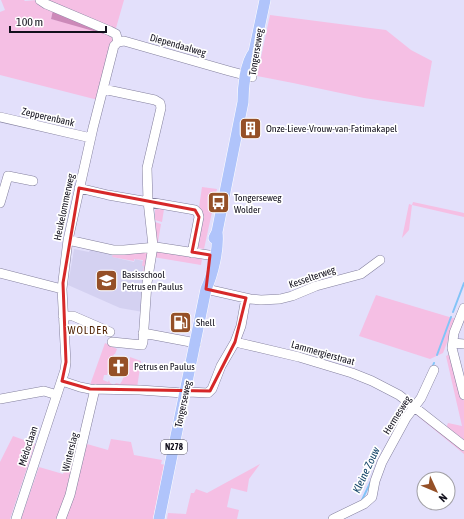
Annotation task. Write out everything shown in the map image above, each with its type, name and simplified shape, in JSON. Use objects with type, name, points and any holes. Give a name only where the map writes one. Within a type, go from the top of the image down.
[{"type":"main road","name":"Tongerseweg","points":[[159,519],[196,344],[206,289],[205,280],[213,256],[213,241],[217,232],[244,102],[243,90],[249,76],[250,57],[254,52],[265,0]]},
{"type":"street","points":[[40,0],[46,4],[116,34],[118,42]]},
{"type":"street","name":"Diependaalweg","points":[[118,42],[124,41],[249,76]]},
{"type":"street","name":"Heukelommerweg","points":[[62,381],[66,362],[62,289],[68,240],[103,89],[114,46],[118,42]]},
{"type":"street","points":[[103,89],[155,100],[161,105],[147,168],[148,201],[153,246],[147,283],[142,345],[112,342]]},
{"type":"street","name":"Zepperenbank","points":[[0,117],[91,138]]},
{"type":"street","points":[[0,203],[2,187],[6,178],[9,176],[33,181]]},
{"type":"street","points":[[79,188],[108,195],[195,210],[199,216],[192,253]]},
{"type":"street","points":[[68,240],[112,254],[124,250],[153,246],[213,256]]},
{"type":"street","name":"Kesselterweg","points":[[206,289],[261,300],[286,298],[316,286],[361,274],[380,260]]},
{"type":"street","points":[[0,273],[62,289]]},
{"type":"street","points":[[62,381],[80,387],[95,389],[207,393],[211,390],[221,366],[235,342],[241,326],[246,298]]},
{"type":"street","points":[[464,308],[454,333],[453,344],[453,352],[464,395]]},
{"type":"street","points":[[64,316],[73,316],[110,332]]},
{"type":"street","points":[[143,336],[196,344]]},
{"type":"street","name":"Lammergierstraat","points":[[235,342],[285,354],[372,380],[394,392],[464,446]]},
{"type":"street","points":[[453,344],[464,344]]},
{"type":"street","name":"Hermesweg","points":[[333,519],[362,505],[372,497],[375,481],[382,462],[398,431],[420,398],[434,370]]},
{"type":"street","name":"Médoclaan","points":[[16,519],[62,381]]},
{"type":"street","name":"Winterslag","points":[[62,519],[70,495],[95,389]]},
{"type":"street","points":[[0,399],[44,391],[57,395]]},
{"type":"highlighted area","points":[[79,188],[195,210],[199,217],[192,252],[210,255],[206,289],[246,298],[235,342],[210,391],[90,389],[62,381],[66,362],[63,283]]},
{"type":"shaded area","points":[[1,0],[37,0],[53,10],[51,19],[107,32],[114,38],[98,100],[0,75],[0,12],[5,10]]},
{"type":"shaded area","points":[[43,0],[124,0],[116,28],[112,29]]},
{"type":"shaded area","points":[[53,10],[107,32],[104,34],[51,19]]},
{"type":"shaded area","points":[[270,15],[386,30],[411,50],[432,61],[424,107],[364,98],[257,76]]},
{"type":"shaded area","points":[[202,187],[217,189],[204,249],[198,248],[197,246],[201,210],[199,207]]},
{"type":"shaded area","points":[[413,202],[464,213],[464,217],[412,205]]},
{"type":"shaded area","points":[[409,204],[412,205],[409,230],[402,238]]},
{"type":"shaded area","points":[[159,208],[164,209],[162,222],[155,220],[155,210]]},
{"type":"shaded area","points":[[155,222],[161,224],[158,242],[156,240]]},
{"type":"shaded area","name":"Basisschool Petrus en Paulus","points":[[74,249],[89,252],[90,249],[113,254],[113,257],[134,262],[135,259],[143,261],[143,271],[146,272],[143,312],[120,308],[68,285]]},
{"type":"shaded area","points":[[147,251],[150,253],[147,272],[143,271],[143,260],[134,259],[134,261],[112,257],[113,254],[129,254]]},
{"type":"shaded area","points":[[156,251],[202,259],[201,265],[153,257]]},
{"type":"shaded area","points":[[376,295],[456,319],[443,353],[430,359],[359,336]]},
{"type":"shaded area","points":[[105,343],[117,349],[107,375],[104,375],[103,380],[108,382],[109,380],[110,383],[114,385],[116,383],[120,384],[130,357],[141,361],[137,388],[90,385]]},
{"type":"shaded area","points":[[452,353],[464,401],[464,442],[446,428],[448,423],[462,426],[446,356]]},
{"type":"shaded area","points":[[414,413],[419,414],[464,449],[464,454]]},
{"type":"shaded area","points":[[13,436],[35,444],[10,519],[0,519],[0,462]]},
{"type":"shaded area","points":[[111,439],[131,442],[134,455],[162,460],[161,464],[165,465],[153,519],[64,519],[74,492],[87,444],[108,450]]},
{"type":"shaded area","points":[[74,442],[82,444],[60,519],[21,519],[39,467],[63,474]]},
{"type":"shaded area","points":[[260,464],[249,479],[247,492],[231,488],[227,507],[239,510],[237,519],[167,519],[168,513],[186,514],[191,493],[194,493],[196,489],[207,493]]},
{"type":"waterway","name":"Kleine Zouw","points":[[453,312],[464,283]]},
{"type":"waterway","name":"Kleine Zouw","points":[[437,355],[451,317]]},
{"type":"waterway","name":"Kleine Zouw","points":[[432,368],[434,363]]},
{"type":"waterway","name":"Kleine Zouw","points":[[362,500],[371,481]]},
{"type":"place","name":"Onze-Lieve-Vrouw-van-Fatimakapel","points":[[250,128]]},
{"type":"place","name":"Tongerseweg Wolder","points":[[219,203]]},
{"type":"place","name":"Basisschool Petrus en Paulus","points":[[107,280]]},
{"type":"place","name":"Shell","points":[[180,322]]},
{"type":"place","name":"Petrus en Paulus","points":[[118,366]]},
{"type":"district","name":"WOLDER","points":[[88,330]]}]
